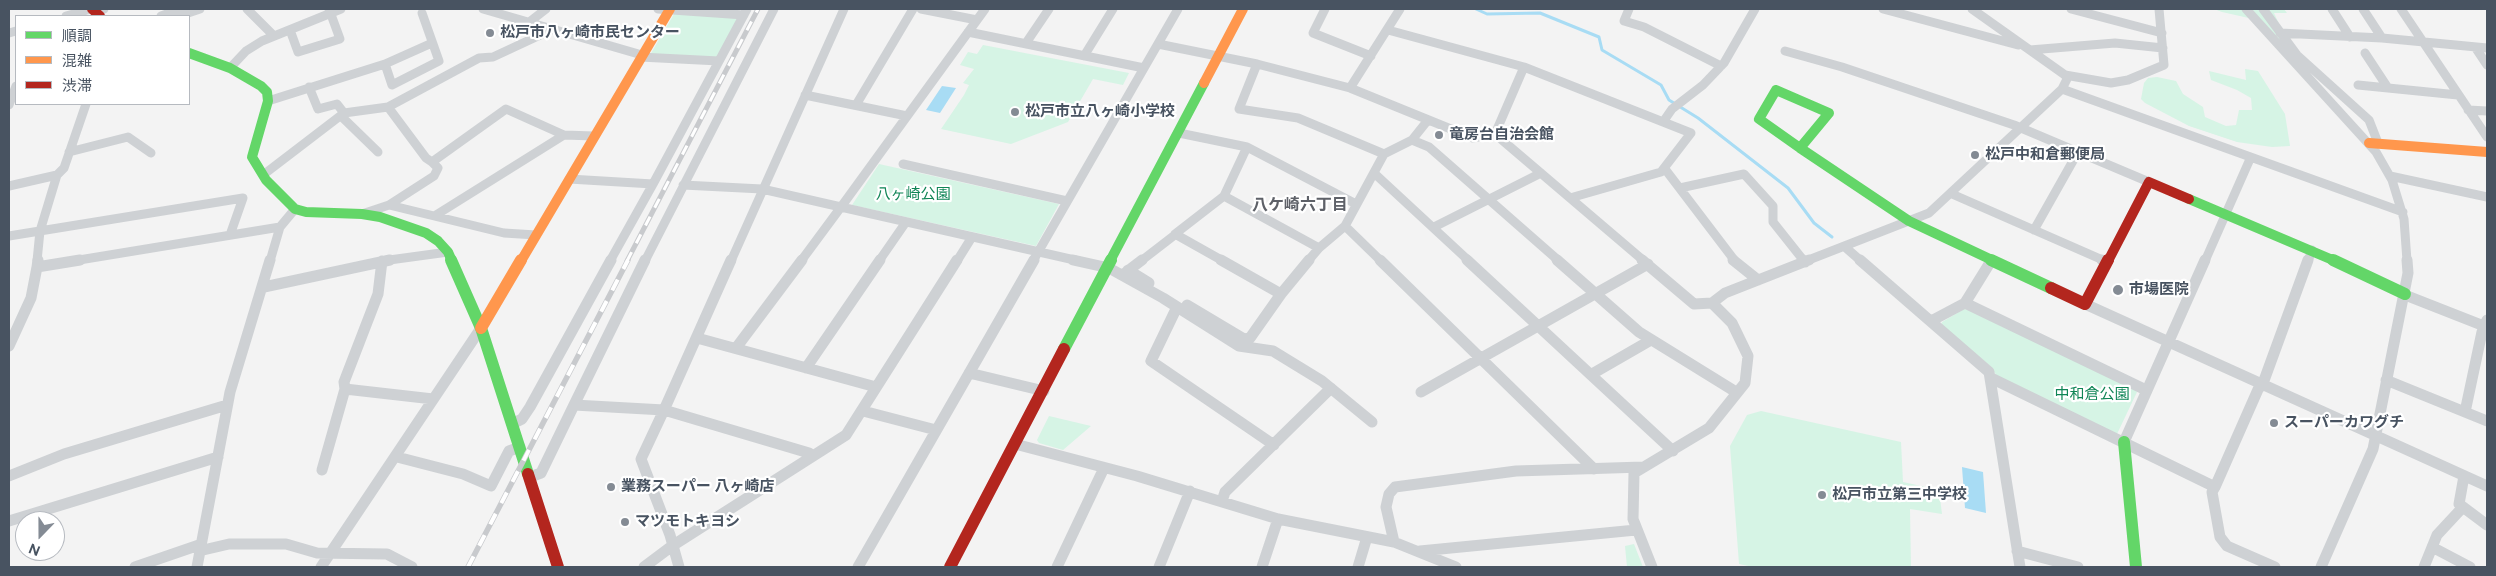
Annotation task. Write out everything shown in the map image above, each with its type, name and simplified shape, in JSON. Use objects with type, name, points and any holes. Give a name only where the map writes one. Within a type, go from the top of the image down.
[{"type":"street","points":[[164,15],[177,10],[185,14],[200,9]]},
{"type":"street","points":[[247,9],[274,36]]},
{"type":"street","points":[[230,68],[246,51],[274,36],[330,11],[341,9]]},
{"type":"street","points":[[483,9],[495,11],[528,24],[641,56],[719,61]]},
{"type":"street","points":[[528,24],[546,9]]},
{"type":"street","points":[[532,482],[541,473],[683,185],[774,9]]},
{"type":"street","points":[[679,567],[670,535],[642,460],[844,9]]},
{"type":"street","points":[[856,105],[913,9]]},
{"type":"street","points":[[922,9],[977,20]]},
{"type":"street","points":[[736,348],[985,9]]},
{"type":"street","points":[[1026,43],[1049,9]]},
{"type":"street","points":[[1084,56],[1113,9]]},
{"type":"street","points":[[858,567],[1178,9]]},
{"type":"street","points":[[950,567],[1244,9]]},
{"type":"street","points":[[1325,9],[1313,33],[1371,56]]},
{"type":"street","points":[[1350,88],[1400,9]]},
{"type":"street","points":[[1629,9],[1624,21],[1644,27],[1721,66]]},
{"type":"street","points":[[1663,122],[1672,108],[1703,85],[1721,66],[1755,9]]},
{"type":"street","points":[[1883,9],[2027,48],[2115,43],[2163,48]]},
{"type":"street","points":[[1972,9],[2065,75],[2111,83],[2152,73],[2164,65],[2159,9]]},
{"type":"street","points":[[2071,9],[2162,33]]},
{"type":"street","points":[[2246,9],[2374,143],[2487,152]]},
{"type":"street","points":[[2264,9],[2297,55],[2369,120],[2374,143],[2390,176],[2403,212],[2408,255],[2405,295],[2373,449],[2321,567]]},
{"type":"street","points":[[2332,9],[2350,37]]},
{"type":"street","points":[[2363,9],[2382,38]]},
{"type":"street","points":[[2401,9],[2487,137]]},
{"type":"street","points":[[321,567],[397,457],[481,328],[641,56],[665,10],[745,12],[530,408],[522,419],[512,424]]},
{"type":"street","points":[[72,15],[96,11]]},
{"type":"street","points":[[290,30],[298,52],[340,39],[330,11]]},
{"type":"street","points":[[385,64],[392,85],[439,61],[422,13]]},
{"type":"street","points":[[262,176],[343,115],[358,110],[388,107],[462,70],[480,58],[493,57],[551,30]]},
{"type":"street","points":[[1388,30],[1524,67],[1691,133],[1661,172],[1570,198]]},
{"type":"street","points":[[968,32],[1144,68]]},
{"type":"street","points":[[2280,33],[2382,38],[2487,48]]},
{"type":"street","points":[[268,101],[385,64],[432,43]]},
{"type":"street","points":[[1158,44],[1257,64],[1350,88],[1473,138],[1496,134]]},
{"type":"street","points":[[2475,47],[2487,65]]},
{"type":"street","points":[[1785,51],[1915,91],[2021,128],[2312,250],[2405,295],[2486,323],[2465,412]]},
{"type":"street","points":[[190,53],[230,68],[261,86],[267,92],[268,101],[252,157],[262,176],[294,208],[306,212],[326,214],[380,216],[421,231],[438,241],[448,252],[453,259],[481,328],[558,567]]},
{"type":"street","points":[[2365,53],[2388,88]]},
{"type":"street","points":[[1257,64],[1239,109],[1298,118],[1384,154]]},
{"type":"street","points":[[1496,134],[1524,67]]},
{"type":"street","points":[[1496,134],[1694,304],[1712,303],[1725,293],[1929,213],[1952,194],[2062,89],[2067,79],[2065,75]]},
{"type":"street","points":[[2358,85],[2458,95]]},
{"type":"street","points":[[309,87],[318,109],[337,104],[343,115],[378,152]]},
{"type":"street","points":[[9,105],[15,88]]},
{"type":"street","points":[[2062,89],[2403,212]]},
{"type":"street","points":[[1800,148],[1829,113],[1776,90],[1758,119],[1800,148],[1909,221],[2261,386],[2487,486]]},
{"type":"street","points":[[806,95],[907,116]]},
{"type":"street","points":[[9,346],[31,298],[37,267],[40,231],[57,175],[64,168],[86,105]]},
{"type":"street","points":[[362,214],[389,205],[434,176],[438,168],[426,158],[388,107]]},
{"type":"street","points":[[432,162],[506,109],[564,135],[594,136]]},
{"type":"street","points":[[2468,110],[2487,111]]},
{"type":"street","points":[[683,185],[762,189],[1109,268],[1125,273],[1244,339],[1250,338],[1281,294],[1319,248],[1345,226],[1384,154],[1412,140],[1428,120]]},
{"type":"street","points":[[1179,132],[1247,148],[1356,204]]},
{"type":"street","points":[[436,215],[564,135]]},
{"type":"street","points":[[69,152],[128,137],[151,154]]},
{"type":"street","points":[[1412,140],[1429,147],[1594,294],[1651,340],[1736,392]]},
{"type":"street","points":[[1125,273],[1224,196],[1247,148]]},
{"type":"street","points":[[2034,230],[2078,152]]},
{"type":"street","points":[[2136,567],[2124,442],[2250,158]]},
{"type":"street","points":[[903,164],[1068,200]]},
{"type":"street","points":[[1665,169],[1732,259],[1758,280]]},
{"type":"street","points":[[1374,173],[1673,451]]},
{"type":"street","points":[[1434,227],[1541,173]]},
{"type":"street","points":[[1680,188],[1744,174],[1773,206],[1773,222],[1805,262]]},
{"type":"street","points":[[9,186],[57,175]]},
{"type":"street","points":[[2390,176],[2487,197]]},
{"type":"street","points":[[569,179],[653,184]]},
{"type":"street","points":[[2085,304],[2149,182]]},
{"type":"street","points":[[1952,194],[2107,262]]},
{"type":"street","points":[[1224,196],[1319,248]]},
{"type":"street","points":[[9,236],[243,198],[230,235]]},
{"type":"street","points":[[389,205],[504,233],[536,235]]},
{"type":"street","points":[[196,567],[227,405],[244,344],[264,287],[280,227],[294,208]]},
{"type":"street","points":[[806,368],[906,222]]},
{"type":"street","points":[[1345,226],[1594,469]]},
{"type":"street","points":[[37,267],[280,227]]},
{"type":"street","points":[[1176,234],[1281,294]]},
{"type":"street","points":[[644,567],[672,546],[846,434],[972,236]]},
{"type":"street","points":[[1845,247],[1983,365],[1991,378],[2020,567]]},
{"type":"street","points":[[2275,567],[2227,546],[2223,542],[2220,537],[2212,492],[2261,386],[2312,250]]},
{"type":"street","points":[[264,287],[382,261],[448,252]]},
{"type":"street","points":[[322,470],[345,389],[344,382],[378,294],[382,261]]},
{"type":"street","points":[[1931,320],[1965,303],[1991,261]]},
{"type":"street","points":[[1422,392],[1648,264]]},
{"type":"street","points":[[1125,273],[1239,346],[1273,351],[1331,388],[1372,422]]},
{"type":"street","points":[[1652,567],[1636,530],[1632,510],[1634,473],[1709,428],[1717,420],[1736,392],[1744,387],[1748,356],[1732,323],[1712,303]]},
{"type":"street","points":[[1965,303],[2146,390]]},
{"type":"street","points":[[1177,307],[1151,361],[1274,445]]},
{"type":"street","points":[[696,338],[876,387]]},
{"type":"street","points":[[1592,374],[1651,340]]},
{"type":"street","points":[[969,373],[1044,391]]},
{"type":"street","points":[[1991,378],[2215,487]]},
{"type":"street","points":[[2386,380],[2487,421]]},
{"type":"street","points":[[1222,501],[1225,492],[1331,388]]},
{"type":"street","points":[[345,389],[433,399]]},
{"type":"street","points":[[9,476],[64,454],[227,405]]},
{"type":"street","points":[[574,405],[664,410],[809,452],[812,456]]},
{"type":"street","points":[[862,411],[936,430]]},
{"type":"street","points":[[397,457],[463,474],[491,486],[509,451],[519,443]]},
{"type":"street","points":[[1016,444],[1190,491],[1278,519],[1394,542],[1456,567]]},
{"type":"street","points":[[9,521],[218,457]]},
{"type":"street","points":[[1394,542],[1386,507],[1389,494],[1395,486],[1516,472],[1643,467]]},
{"type":"street","points":[[1057,567],[1104,468]]},
{"type":"street","points":[[2464,476],[2459,504],[2487,525]]},
{"type":"street","points":[[1159,567],[1190,491]]},
{"type":"street","points":[[2424,567],[2437,535],[2463,507]]},
{"type":"street","points":[[1262,567],[1278,519]]},
{"type":"street","points":[[1419,552],[1636,530]]},
{"type":"street","points":[[1358,567],[1367,537]]},
{"type":"street","points":[[134,567],[199,548],[229,544],[286,544],[317,553],[387,554],[412,567]]},
{"type":"street","points":[[2432,548],[2470,567]]},
{"type":"street","points":[[2017,551],[2078,567]]},
{"type":"green space","points":[[2214,9],[2284,9],[2287,13],[2274,13],[2288,43],[2282,43],[2262,21]]},
{"type":"green space","points":[[674,14],[738,18],[718,56],[711,59],[650,55]]},
{"type":"green space","points":[[983,45],[1129,73],[1123,85],[1093,79],[1068,122],[1011,144],[941,129],[964,95],[969,85],[963,83],[974,69],[960,65],[968,52],[977,54]]},
{"type":"green space","points":[[2245,69],[2258,71],[2285,114],[2290,146],[2272,147],[2237,142],[2189,126],[2145,103],[2141,99],[2144,83],[2148,78],[2157,77],[2176,81],[2183,94],[2203,107],[2205,117],[2226,126],[2236,125],[2239,110],[2252,110],[2251,98],[2237,90],[2211,80],[2209,71],[2246,80]]},
{"type":"green space","name":"八ヶ崎公園","points":[[879,164],[1059,204],[1036,246],[852,205]]},
{"type":"green space","name":"中和倉公園","points":[[1964,309],[1970,310],[2134,388],[2137,392],[2117,434],[1997,376],[1990,366],[1941,325],[1942,322]]},
{"type":"green space","points":[[1761,411],[1901,442],[1903,482],[1939,490],[1942,514],[1910,509],[1911,567],[1753,567],[1739,564],[1730,446],[1747,415]]},
{"type":"green space","points":[[1049,416],[1091,426],[1063,450],[1039,443],[1037,440]]},
{"type":"green space","points":[[1634,544],[1643,567],[1627,567],[1625,546]]},
{"type":"water","points":[[942,86],[956,88],[940,113],[926,110]]},
{"type":"water","points":[[1962,467],[1983,472],[1986,513],[1965,508]]},
{"type":"waterway","points":[[1476,9],[1487,14],[1540,13],[1599,37],[1602,50],[1661,85],[1669,100],[1698,118],[1788,188],[1814,223],[1832,237]]},
{"type":"railway","points":[[627,261],[758,9]]},
{"type":"railway","points":[[468,567],[628,260]]},
{"type":"traffic: fast","points":[[190,53],[230,68],[261,86],[267,92],[268,101],[252,157],[266,180],[295,209],[306,212],[362,214],[380,217],[426,233],[438,241],[448,252],[481,328],[528,474]]},
{"type":"traffic: fast","points":[[1064,349],[1204,83]]},
{"type":"traffic: fast","points":[[1800,148],[1829,113],[1776,90],[1759,119],[1800,148],[1909,221],[2051,288]]},
{"type":"traffic: fast","points":[[2189,199],[2312,250],[2405,294]]},
{"type":"traffic: fast","points":[[2124,442],[2136,567]]},
{"type":"traffic: slow","points":[[481,328],[670,9]]},
{"type":"traffic: slow","points":[[1204,83],[1243,9]]},
{"type":"traffic: slow","points":[[2369,143],[2487,152]]},
{"type":"traffic: jam","points":[[92,9],[99,15]]},
{"type":"traffic: jam","points":[[2051,288],[2085,304],[2149,182],[2189,199]]},
{"type":"traffic: jam","points":[[950,567],[1064,349]]},
{"type":"traffic: jam","points":[[528,474],[558,567]]},
{"type":"place","name":"松戸市八ヶ崎市民センター","points":[[490,33]]},
{"type":"place","name":"松戸市立八ヶ崎小学校","points":[[1015,112]]},
{"type":"place","name":"竜房台自治会館","points":[[1439,135]]},
{"type":"place","name":"松戸中和倉郵便局","points":[[1975,155]]},
{"type":"place","name":"市場医院","points":[[2118,290]]},
{"type":"place","name":"スーパーカワグチ","points":[[2274,423]]},
{"type":"place","name":"業務スーパー 八ヶ崎店","points":[[611,487]]},
{"type":"place","name":"松戸市立第三中学校","points":[[1822,495]]},
{"type":"place","name":"マツモトキヨシ","points":[[625,522]]},
{"type":"district","name":"八ケ崎六丁目","points":[[1300,205]]}]
